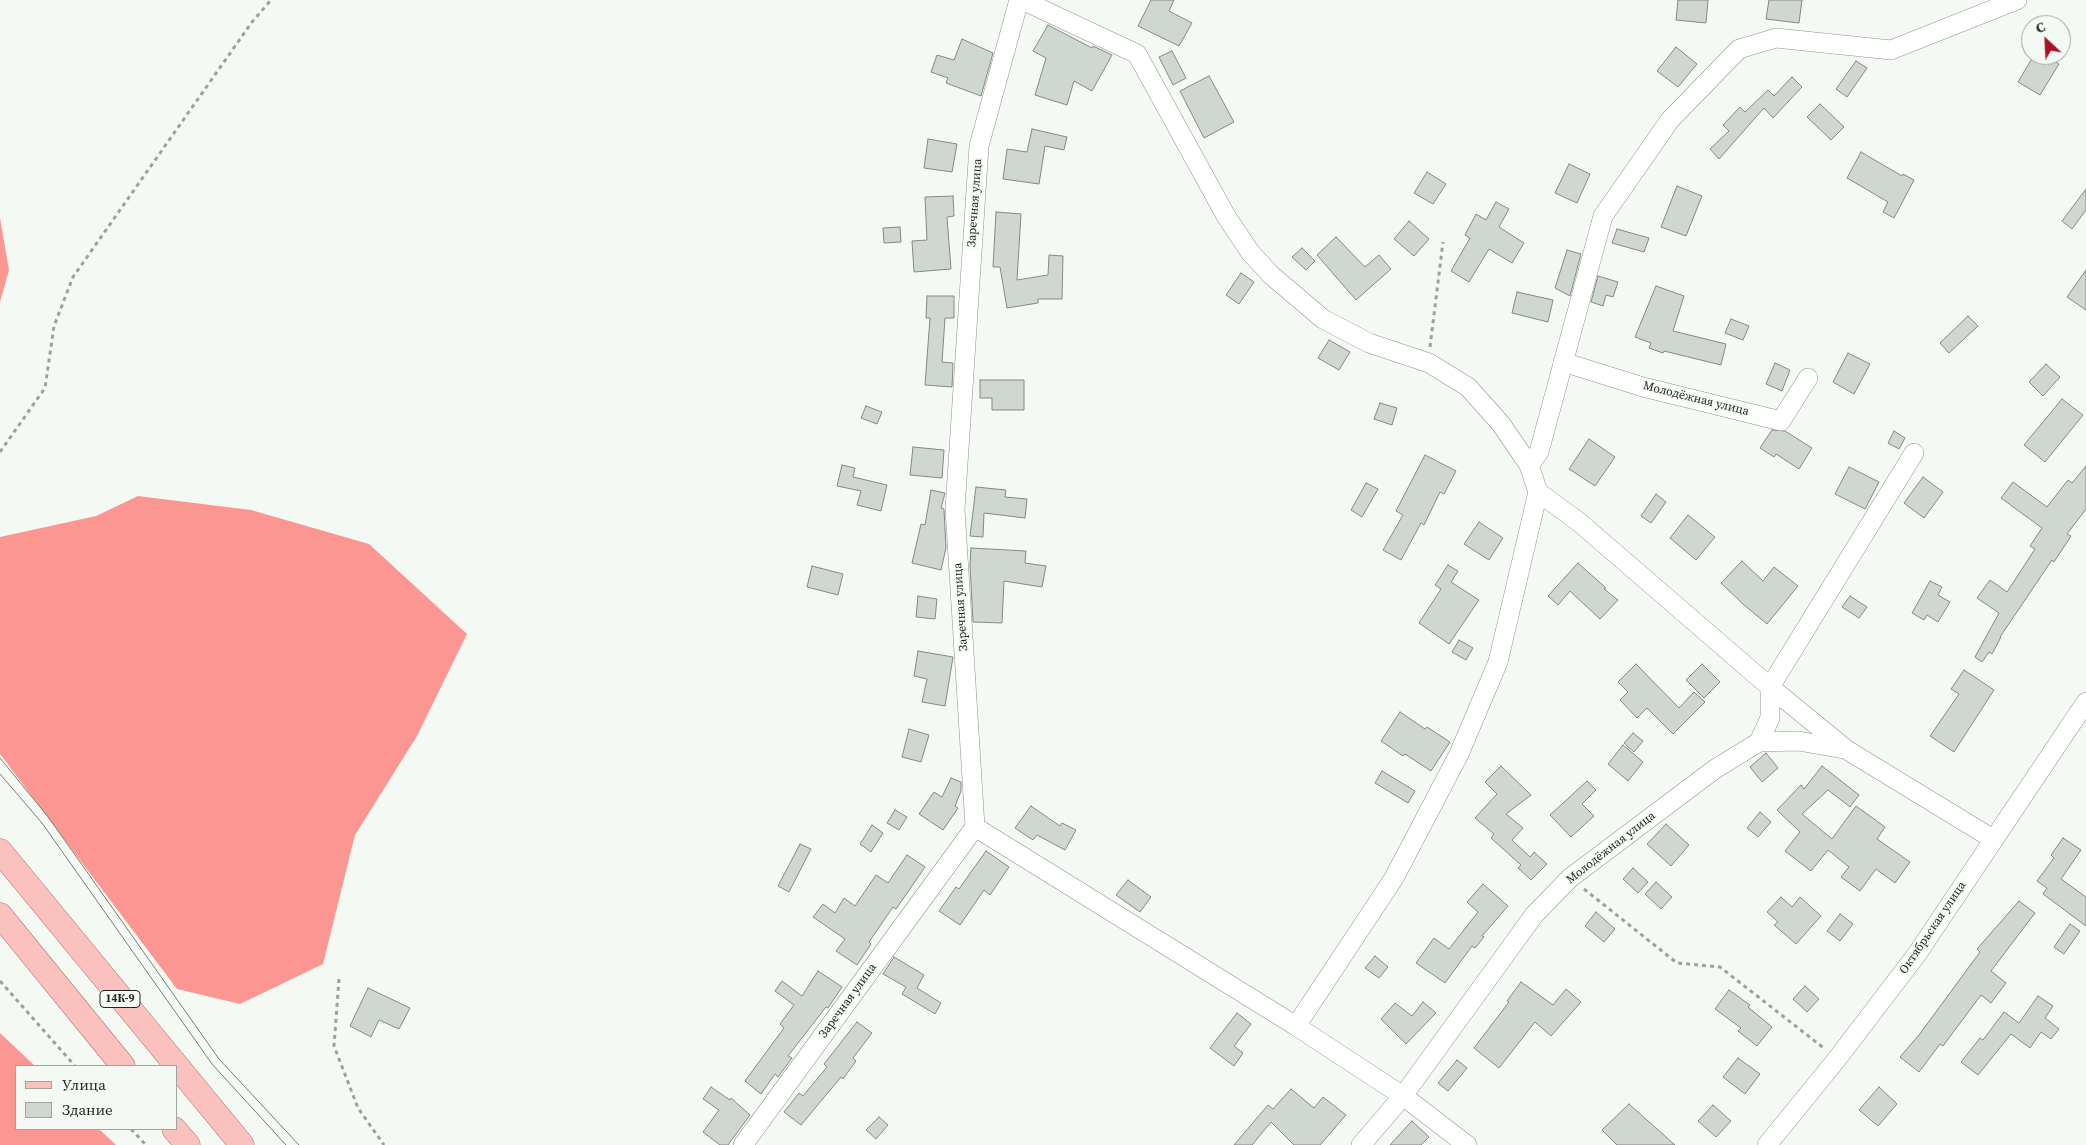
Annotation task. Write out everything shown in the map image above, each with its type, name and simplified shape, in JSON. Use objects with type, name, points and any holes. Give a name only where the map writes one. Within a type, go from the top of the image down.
[{"type":"main road","name":"14К-9","points":[[0,851],[176,1065]]},
{"type":"main road","points":[[0,915],[122,1065]]},
{"type":"main road","name":"14К-9","points":[[178,1067],[242,1145]]},
{"type":"main road","points":[[175,1130],[188,1145]]},
{"type":"street","name":"Заречная улица","points":[[743,1145],[975,827],[955,509],[979,146],[1020,0],[1137,54],[1226,216],[1250,252],[1271,275],[1323,319],[1369,344],[1428,363]]},
{"type":"street","points":[[1529,465],[1539,452],[1603,216],[1670,120],[1739,49],[1776,38],[1891,50],[2018,0]]},
{"type":"street","name":"Молодёжная улица","points":[[1563,362],[1643,387],[1781,420],[1808,378]]},
{"type":"street","points":[[1296,1026],[1394,878],[1459,754],[1498,662],[1538,492],[1529,465],[1501,424],[1468,388],[1428,363]]},
{"type":"street","points":[[1847,750],[1798,741],[1759,742],[1770,718],[1770,687],[1914,453]]},
{"type":"street","points":[[1538,492],[1579,522],[1770,687],[1847,750],[1993,839]]},
{"type":"street","name":"Октябрьская улица","points":[[1767,1145],[1837,1059],[1917,954],[2086,702]]},
{"type":"street","name":"Молодёжная улица","points":[[1361,1145],[1403,1096],[1534,915],[1570,878],[1715,769],[1759,742]]},
{"type":"street","points":[[975,827],[1296,1026],[1403,1096],[1466,1145]]},
{"type":"path","points":[[0,452],[46,388],[54,326],[73,277],[252,22],[271,0]]},
{"type":"path","points":[[1428,363],[1443,242]]},
{"type":"path","points":[[1570,878],[1677,963],[1720,967],[1837,1059]]},
{"type":"path","points":[[339,979],[334,1046],[358,1108],[384,1145]]},
{"type":"path","points":[[0,981],[73,1065]]},
{"type":"path","points":[[132,1130],[146,1145]]},
{"type":"shaded area","points":[[0,218],[9,270],[0,302]]},
{"type":"shaded area","points":[[138,496],[251,510],[369,544],[467,634],[417,736],[355,835],[323,964],[240,1004],[177,989],[0,754],[0,537],[96,516]]},
{"type":"shaded area","points":[[0,1033],[34,1065],[15,1065],[15,1130],[100,1130],[116,1145],[0,1145]]},
{"type":"building","points":[[1151,0],[1174,0],[1169,11],[1192,23],[1179,46],[1138,26]]},
{"type":"building","points":[[1678,0],[1708,0],[1706,23],[1676,20]]},
{"type":"building","points":[[1769,0],[1802,0],[1799,23],[1766,19]]},
{"type":"building","points":[[1048,25],[1092,48],[1093,46],[1112,55],[1092,91],[1074,81],[1067,105],[1035,95],[1046,58],[1033,51]]},
{"type":"building","points":[[962,39],[993,53],[981,96],[946,83],[948,78],[931,72],[937,55],[954,60]]},
{"type":"building","points":[[1676,47],[1697,64],[1678,87],[1657,71]]},
{"type":"building","points":[[1172,51],[1186,78],[1173,85],[1159,57]]},
{"type":"building","points":[[1856,61],[1867,68],[1847,97],[1836,89]]},
{"type":"building","points":[[2028,65],[2058,65],[2040,95],[2018,82]]},
{"type":"building","points":[[1209,76],[1234,122],[1204,138],[1180,91]]},
{"type":"building","points":[[1792,77],[1802,87],[1773,118],[1764,108],[1719,159],[1710,149],[1729,131],[1723,125],[1740,107],[1745,112],[1768,90],[1774,96]]},
{"type":"building","points":[[1820,104],[1844,127],[1831,140],[1807,117]]},
{"type":"building","points":[[1032,129],[1067,137],[1064,150],[1045,146],[1039,184],[1003,179],[1007,149],[1027,152]]},
{"type":"building","points":[[928,139],[957,144],[952,172],[924,168]]},
{"type":"building","points":[[1861,152],[1902,176],[1903,174],[1914,180],[1894,218],[1883,212],[1888,202],[1847,178]]},
{"type":"building","points":[[1569,164],[1590,174],[1577,203],[1555,193]]},
{"type":"building","points":[[1427,172],[1446,184],[1433,204],[1414,193]]},
{"type":"building","points":[[1677,186],[1702,196],[1686,236],[1661,227]]},
{"type":"building","points":[[2086,189],[2086,210],[2072,229],[2062,221]]},
{"type":"building","points":[[953,196],[954,216],[947,217],[951,269],[914,272],[912,241],[927,240],[925,197]]},
{"type":"building","points":[[1496,202],[1509,209],[1499,227],[1524,243],[1512,263],[1489,249],[1469,282],[1451,271],[1470,238],[1465,235],[1476,214],[1486,220]]},
{"type":"building","points":[[996,212],[1021,214],[1017,280],[1048,275],[1049,255],[1063,256],[1062,299],[1038,299],[1038,303],[1007,308],[1000,267],[993,267]]},
{"type":"building","points":[[1409,221],[1429,239],[1414,256],[1394,239]]},
{"type":"building","points":[[900,227],[901,242],[884,243],[883,228]]},
{"type":"building","points":[[1617,229],[1649,238],[1644,252],[1612,243]]},
{"type":"building","points":[[1336,237],[1365,267],[1379,255],[1391,269],[1356,300],[1317,255]]},
{"type":"building","points":[[1302,248],[1315,261],[1306,270],[1292,257]]},
{"type":"building","points":[[1567,250],[1581,254],[1570,296],[1555,288]]},
{"type":"building","points":[[2086,270],[2086,310],[2067,297]]},
{"type":"building","points":[[1241,273],[1254,282],[1239,304],[1226,295]]},
{"type":"building","points":[[1598,276],[1618,282],[1613,297],[1606,295],[1603,306],[1591,302]]},
{"type":"building","points":[[1656,286],[1684,296],[1673,331],[1726,344],[1721,365],[1664,351],[1663,353],[1649,348],[1651,343],[1635,337]]},
{"type":"building","points":[[1517,292],[1553,300],[1548,322],[1512,313]]},
{"type":"building","points":[[927,296],[954,296],[954,318],[945,318],[942,362],[953,363],[952,387],[925,385],[930,318],[926,318]]},
{"type":"building","points":[[1968,316],[1978,326],[1949,353],[1940,343]]},
{"type":"building","points":[[1731,319],[1749,326],[1743,340],[1725,333]]},
{"type":"building","points":[[1329,340],[1350,352],[1339,370],[1318,358]]},
{"type":"building","points":[[1848,353],[1870,364],[1854,394],[1833,382]]},
{"type":"building","points":[[1775,363],[1790,370],[1782,391],[1766,384]]},
{"type":"building","points":[[2046,364],[2060,377],[2043,396],[2029,382]]},
{"type":"building","points":[[980,380],[1024,380],[1024,410],[992,410],[992,398],[980,398]]},
{"type":"building","points":[[2062,399],[2083,415],[2045,462],[2024,445]]},
{"type":"building","points":[[1380,403],[1397,408],[1392,425],[1374,419]]},
{"type":"building","points":[[866,406],[882,412],[877,424],[861,418]]},
{"type":"building","points":[[1772,430],[1785,431],[1812,448],[1799,469],[1776,454],[1774,457],[1760,448]]},
{"type":"building","points":[[1894,431],[1905,438],[1899,449],[1888,443]]},
{"type":"building","points":[[1589,439],[1615,457],[1595,486],[1569,469]]},
{"type":"building","points":[[913,447],[944,450],[942,478],[910,475]]},
{"type":"building","points":[[1425,455],[1456,471],[1444,494],[1440,492],[1424,525],[1421,523],[1401,560],[1383,550],[1403,515],[1396,511]]},
{"type":"building","points":[[842,465],[855,468],[853,477],[887,485],[881,511],[857,505],[861,491],[837,486]]},
{"type":"building","points":[[2086,466],[2086,509],[2067,534],[2071,536],[2054,562],[2052,560],[2000,637],[1992,654],[1989,652],[1982,662],[1975,657],[1999,613],[1977,598],[1990,580],[2007,592],[2035,549],[2030,546],[2042,528],[2001,498],[2013,482],[2047,507],[2068,480],[2072,483]]},
{"type":"building","points":[[1849,467],[1879,482],[1865,509],[1835,494]]},
{"type":"building","points":[[1923,477],[1943,492],[1924,518],[1904,503]]},
{"type":"building","points":[[1366,483],[1378,489],[1362,517],[1351,510]]},
{"type":"building","points":[[976,487],[1006,490],[1005,497],[1027,499],[1025,518],[984,513],[983,537],[970,536]]},
{"type":"building","points":[[931,490],[945,493],[941,508],[944,509],[946,548],[941,570],[912,563],[921,524],[925,525]]},
{"type":"building","points":[[1656,494],[1666,502],[1651,523],[1641,516]]},
{"type":"building","points":[[1688,515],[1715,537],[1696,560],[1670,538]]},
{"type":"building","points":[[1479,522],[1503,538],[1489,560],[1464,544]]},
{"type":"building","points":[[971,548],[1026,551],[1025,563],[1046,566],[1042,587],[1004,581],[1002,623],[973,622]]},
{"type":"building","points":[[1742,561],[1763,581],[1774,567],[1798,586],[1767,624],[1721,583]]},
{"type":"building","points":[[1578,563],[1618,600],[1600,619],[1570,591],[1558,605],[1548,596]]},
{"type":"building","points":[[1448,565],[1458,571],[1451,582],[1479,600],[1449,644],[1419,623],[1441,589],[1435,585]]},
{"type":"building","points":[[812,566],[843,574],[838,595],[807,587]]},
{"type":"building","points":[[1930,581],[1942,587],[1938,595],[1950,602],[1938,622],[1927,615],[1924,620],[1912,613]]},
{"type":"building","points":[[918,596],[937,599],[935,619],[916,617]]},
{"type":"building","points":[[1850,596],[1867,607],[1859,618],[1842,607]]},
{"type":"building","points":[[1459,640],[1473,648],[1466,660],[1452,652]]},
{"type":"building","points":[[918,651],[953,657],[945,706],[922,702],[927,679],[914,676]]},
{"type":"building","points":[[1636,664],[1679,708],[1694,692],[1705,702],[1673,734],[1647,708],[1637,718],[1620,700],[1628,692],[1618,682]]},
{"type":"building","points":[[1702,664],[1720,682],[1704,698],[1686,680]]},
{"type":"building","points":[[1964,670],[1994,690],[1954,752],[1930,736],[1959,694],[1951,689]]},
{"type":"building","points":[[1400,712],[1425,729],[1427,727],[1450,742],[1431,771],[1405,754],[1403,756],[1381,741]]},
{"type":"building","points":[[909,729],[929,735],[921,762],[902,757]]},
{"type":"building","points":[[1633,733],[1643,741],[1634,752],[1624,743]]},
{"type":"building","points":[[1623,745],[1643,762],[1628,781],[1608,764]]},
{"type":"building","points":[[1766,753],[1778,768],[1762,782],[1750,767]]},
{"type":"building","points":[[1501,766],[1531,795],[1506,814],[1523,828],[1512,840],[1530,857],[1534,852],[1547,864],[1531,880],[1518,868],[1521,865],[1491,838],[1494,834],[1475,818],[1497,794],[1485,782]]},
{"type":"building","points":[[1822,766],[1859,795],[1850,807],[1828,790],[1802,814],[1832,839],[1856,806],[1885,827],[1877,839],[1910,862],[1895,883],[1876,869],[1860,891],[1841,877],[1849,867],[1828,850],[1811,871],[1785,851],[1800,832],[1777,810],[1801,785],[1804,789]]},
{"type":"building","points":[[1382,771],[1415,791],[1408,803],[1375,783]]},
{"type":"building","points":[[951,778],[961,782],[961,791],[955,806],[958,808],[943,830],[919,814],[934,792],[942,797]]},
{"type":"building","points":[[1587,781],[1596,790],[1582,804],[1594,816],[1571,837],[1550,815]]},
{"type":"building","points":[[1031,806],[1060,826],[1062,823],[1076,830],[1065,850],[1037,835],[1033,840],[1015,828]]},
{"type":"building","points":[[895,810],[907,817],[899,830],[887,823]]},
{"type":"building","points":[[1760,812],[1771,822],[1758,837],[1747,828]]},
{"type":"building","points":[[1666,824],[1689,845],[1671,866],[1647,844]]},
{"type":"building","points":[[872,825],[883,833],[871,852],[860,844]]},
{"type":"building","points":[[2063,838],[2081,850],[2061,879],[2086,897],[2086,926],[2043,894],[2047,888],[2037,881],[2054,858],[2051,855]]},
{"type":"building","points":[[800,844],[811,849],[789,892],[778,886]]},
{"type":"building","points":[[986,851],[1009,867],[990,895],[984,890],[960,925],[939,911],[956,887],[959,889]]},
{"type":"building","points":[[907,855],[925,867],[896,909],[893,907],[869,942],[871,944],[857,965],[836,951],[845,939],[813,917],[823,904],[835,913],[844,898],[855,906],[876,875],[888,883]]},
{"type":"building","points":[[1633,868],[1648,882],[1638,893],[1623,879]]},
{"type":"building","points":[[1128,880],[1151,897],[1140,912],[1116,895]]},
{"type":"building","points":[[1656,882],[1672,897],[1661,909],[1645,894]]},
{"type":"building","points":[[1483,884],[1508,906],[1482,936],[1484,937],[1475,948],[1472,946],[1445,983],[1416,963],[1434,938],[1449,949],[1478,912],[1467,902]]},
{"type":"building","points":[[1781,897],[1792,907],[1800,897],[1821,916],[1796,944],[1774,925],[1778,922],[1767,912]]},
{"type":"building","points":[[2019,901],[2035,913],[1991,971],[2006,983],[1991,1003],[1981,995],[1943,1046],[1940,1044],[1919,1072],[1900,1057],[1919,1035],[1980,952],[1977,949]]},
{"type":"building","points":[[1596,912],[1615,929],[1604,942],[1585,926]]},
{"type":"building","points":[[1840,914],[1853,924],[1840,941],[1827,931]]},
{"type":"building","points":[[2070,924],[2080,931],[2064,954],[2054,947]]},
{"type":"building","points":[[1375,956],[1388,967],[1379,978],[1365,968]]},
{"type":"building","points":[[894,957],[924,975],[917,988],[941,1003],[935,1014],[902,994],[906,987],[883,974]]},
{"type":"building","points":[[818,971],[842,987],[828,1008],[826,1007],[788,1056],[792,1058],[778,1077],[775,1074],[761,1094],[745,1081],[784,1028],[780,1024],[794,1005],[775,991],[782,981],[802,996]]},
{"type":"building","points":[[1521,982],[1553,1005],[1566,989],[1581,1002],[1551,1036],[1535,1022],[1499,1068],[1474,1048],[1509,1002],[1507,1001]]},
{"type":"building","points":[[1805,986],[1819,999],[1807,1012],[1793,999]]},
{"type":"building","points":[[368,988],[410,1008],[399,1029],[379,1020],[371,1037],[350,1026]]},
{"type":"building","points":[[1729,990],[1750,1005],[1748,1007],[1772,1027],[1757,1046],[1738,1031],[1741,1028],[1715,1009]]},
{"type":"building","points":[[2038,996],[2053,1006],[2045,1018],[2059,1029],[2051,1039],[2041,1032],[2030,1048],[2011,1034],[1978,1075],[1961,1062],[1980,1038],[1983,1040],[2004,1012],[2019,1023]]},
{"type":"building","points":[[1423,1002],[1436,1013],[1406,1044],[1381,1019],[1395,1003],[1412,1016]]},
{"type":"building","points":[[1237,1013],[1251,1024],[1234,1046],[1243,1053],[1234,1066],[1210,1048]]},
{"type":"building","points":[[857,1022],[872,1033],[853,1058],[856,1061],[843,1079],[841,1077],[801,1125],[784,1112],[799,1093],[803,1096],[827,1067],[824,1064]]},
{"type":"building","points":[[1738,1058],[1760,1074],[1745,1094],[1723,1077]]},
{"type":"building","points":[[1457,1060],[1467,1068],[1448,1091],[1438,1083]]},
{"type":"building","points":[[711,1087],[730,1100],[731,1098],[750,1115],[728,1145],[720,1145],[703,1132],[719,1110],[703,1099]]},
{"type":"building","points":[[1879,1087],[1897,1104],[1878,1126],[1859,1110]]},
{"type":"building","points":[[1291,1089],[1314,1108],[1323,1097],[1346,1115],[1320,1145],[1294,1145],[1271,1122],[1252,1145],[1234,1145],[1268,1105],[1273,1109]]},
{"type":"building","points":[[1629,1104],[1675,1145],[1617,1145],[1602,1130]]},
{"type":"building","points":[[1713,1105],[1731,1121],[1716,1137],[1698,1121]]},
{"type":"building","points":[[879,1117],[888,1125],[876,1139],[866,1130]]},
{"type":"building","points":[[1412,1121],[1429,1137],[1421,1145],[1390,1145]]},
{"type":"tram line","points":[[0,758],[49,818],[219,1059],[299,1145]]},
{"type":"tram line","points":[[0,774],[42,823],[212,1064],[286,1145]]}]
